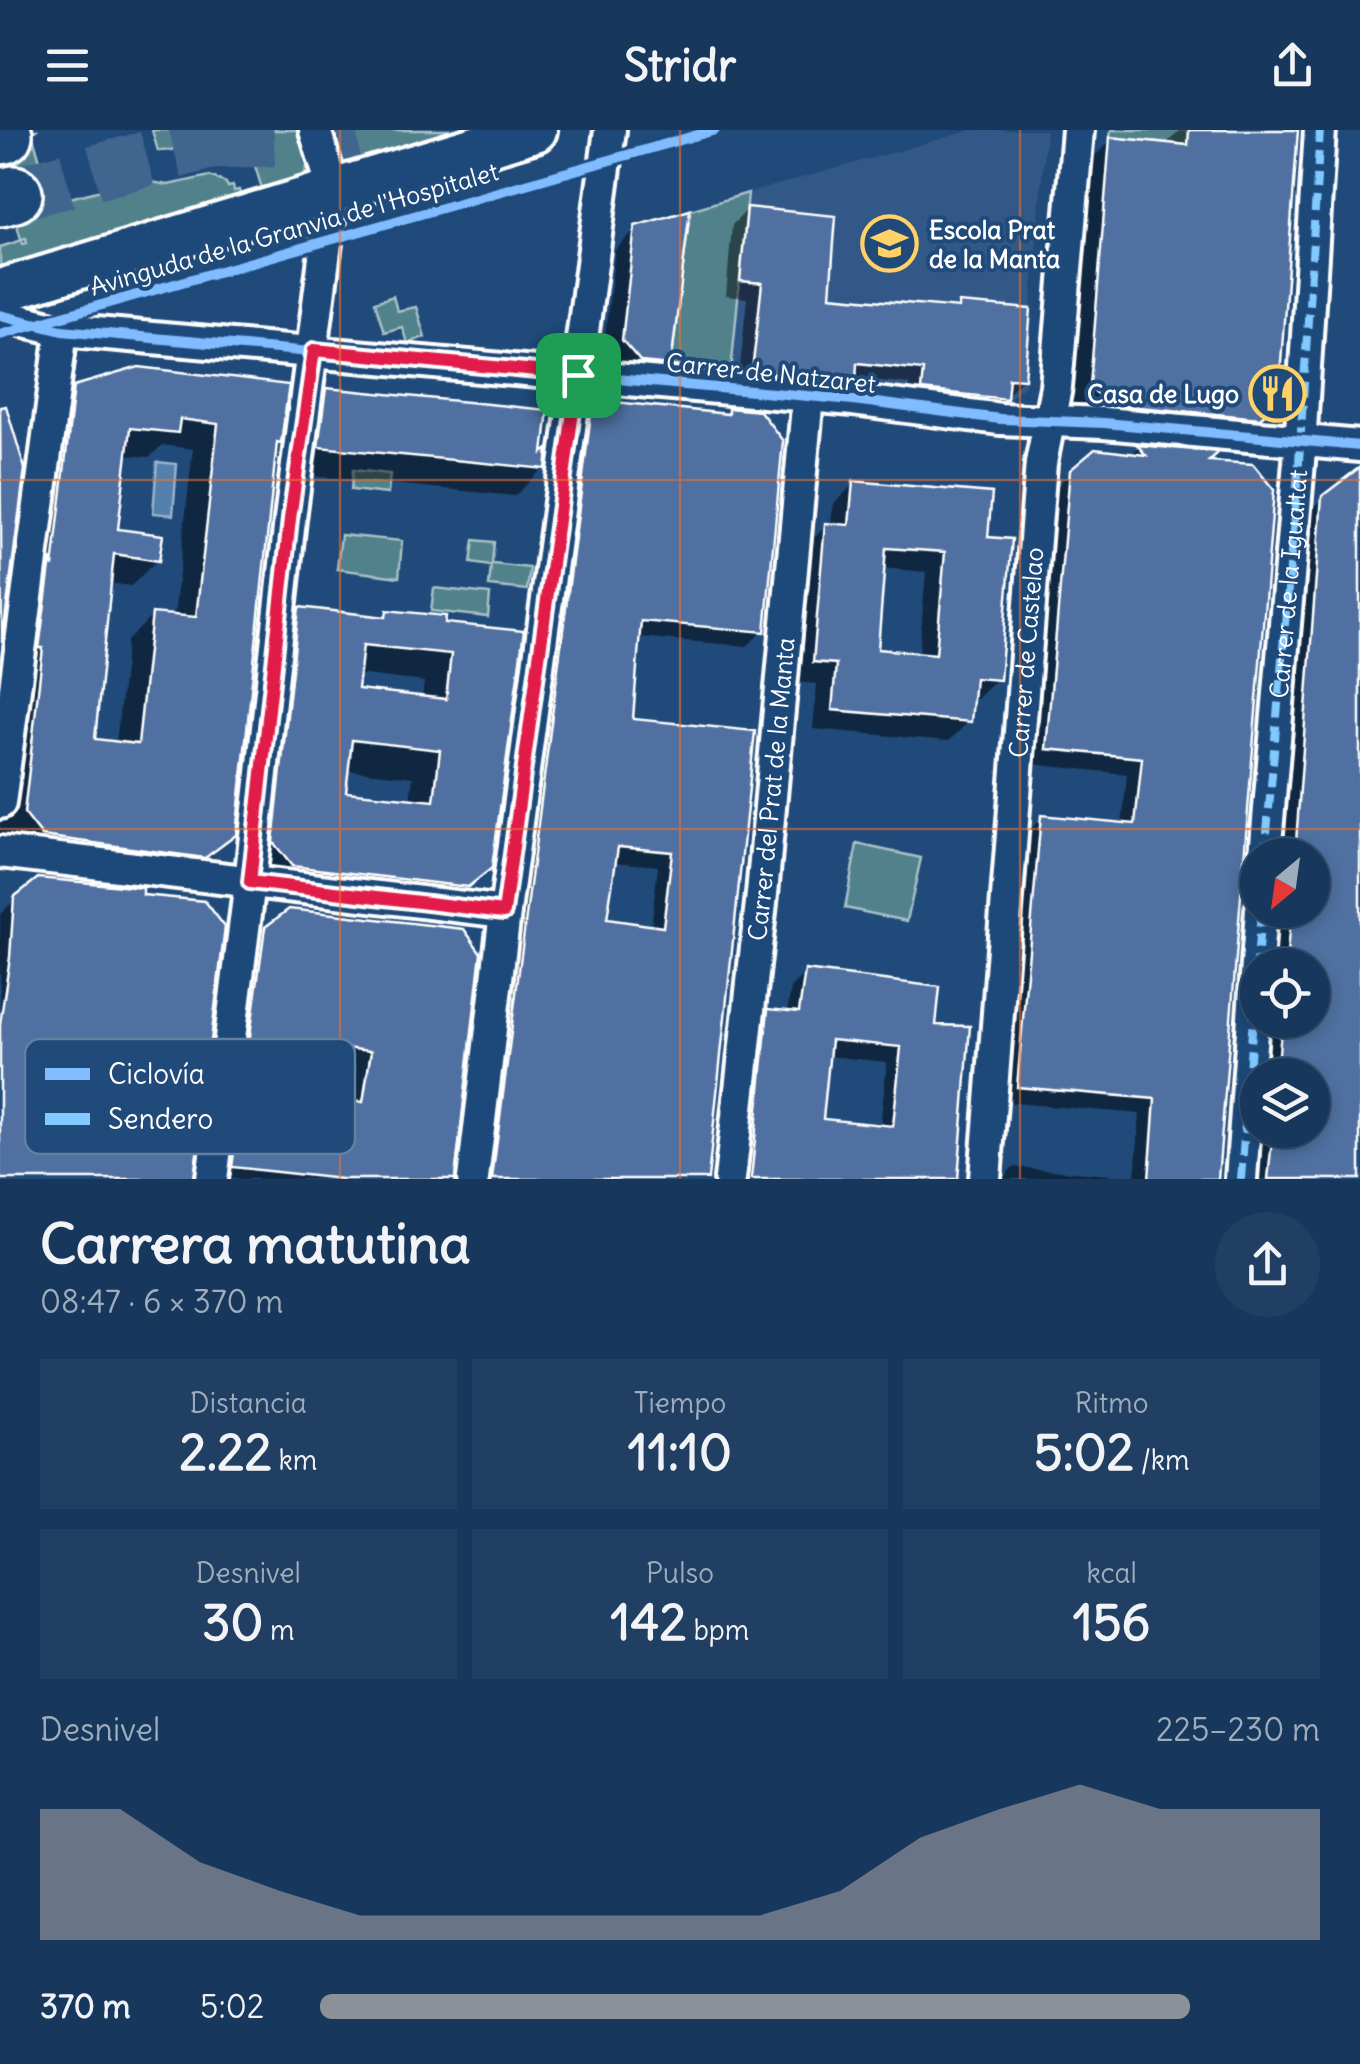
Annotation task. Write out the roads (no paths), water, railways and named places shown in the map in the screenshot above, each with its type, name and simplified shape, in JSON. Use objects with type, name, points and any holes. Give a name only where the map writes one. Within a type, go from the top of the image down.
[{"type":"main road","name":"Avinguda de la Granvia de l'Hospitalet","points":[[0,290],[535,130]]},
{"type":"street","points":[[230,1039],[333,189],[315,130]]},
{"type":"street","points":[[473,1179],[504,912],[610,130]]},
{"type":"street","name":"Carrer de Castelao","points":[[985,1179],[1040,483],[1056,387],[1078,130]]},
{"type":"street","name":"Carrer de la Igualtat","points":[[1266,838],[1300,440],[1320,130]]},
{"type":"street","name":"Carrer de Natzaret","points":[[0,315],[62,330],[808,396],[1000,419],[1360,446]]},
{"type":"street","points":[[0,802],[62,330]]},
{"type":"street","name":"Carrer del Prat de la Manta","points":[[730,1179],[762,894],[808,396]]},
{"type":"street","points":[[0,852],[504,912]]},
{"type":"street","points":[[1241,1179],[1260,928]]},
{"type":"street","points":[[212,1179],[215,1154]]},
{"type":"tunnel","points":[[14,194],[254,130]]},
{"type":"tunnel","points":[[219,141],[336,136],[374,130]]},
{"type":"place","name":"Escola Prat de la Manta","points":[[890,244]]},
{"type":"place","name":"Casa de Lugo","points":[[1278,394]]}]
